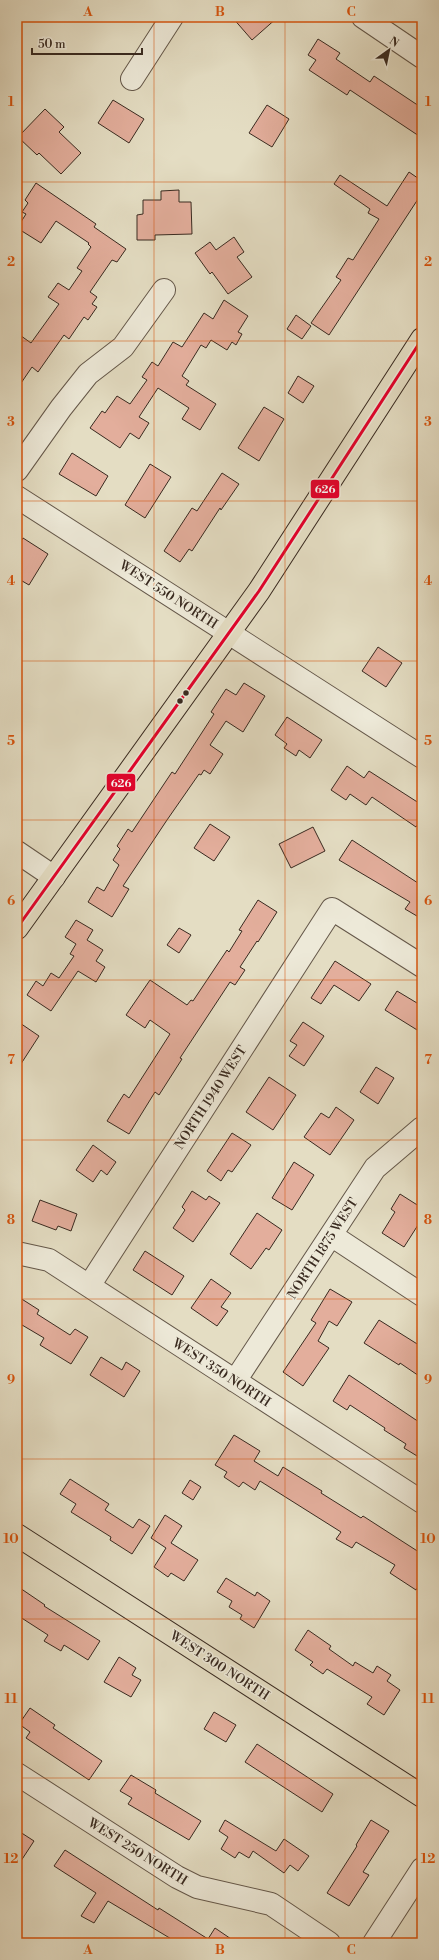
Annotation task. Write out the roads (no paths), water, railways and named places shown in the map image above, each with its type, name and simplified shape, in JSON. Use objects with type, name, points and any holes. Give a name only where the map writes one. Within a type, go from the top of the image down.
[{"type":"main road","points":[[17,928],[259,591],[422,339]]},
{"type":"main road","name":"WEST 300 NORTH","points":[[17,1535],[422,1796]]},
{"type":"street","points":[[132,79],[172,17]]},
{"type":"street","points":[[363,17],[422,57]]},
{"type":"street","points":[[17,470],[61,408],[88,374],[123,347],[164,290]]},
{"type":"street","name":"WEST 550 NORTH","points":[[17,497],[422,757]]},
{"type":"street","points":[[17,852],[54,877]]},
{"type":"street","name":"NORTH 1940 WEST","points":[[89,1286],[332,909],[422,966]]},
{"type":"street","name":"NORTH 1875 WEST","points":[[236,1381],[375,1168],[422,1128]]},
{"type":"street","points":[[331,1235],[422,1295]]},
{"type":"street","name":"WEST 350 NORTH","points":[[17,1253],[49,1260],[422,1502]]},
{"type":"street","name":"WEST 250 NORTH","points":[[17,1774],[177,1877],[197,1887],[271,1904],[329,1943]]},
{"type":"street","points":[[374,1943],[422,1869]]}]
